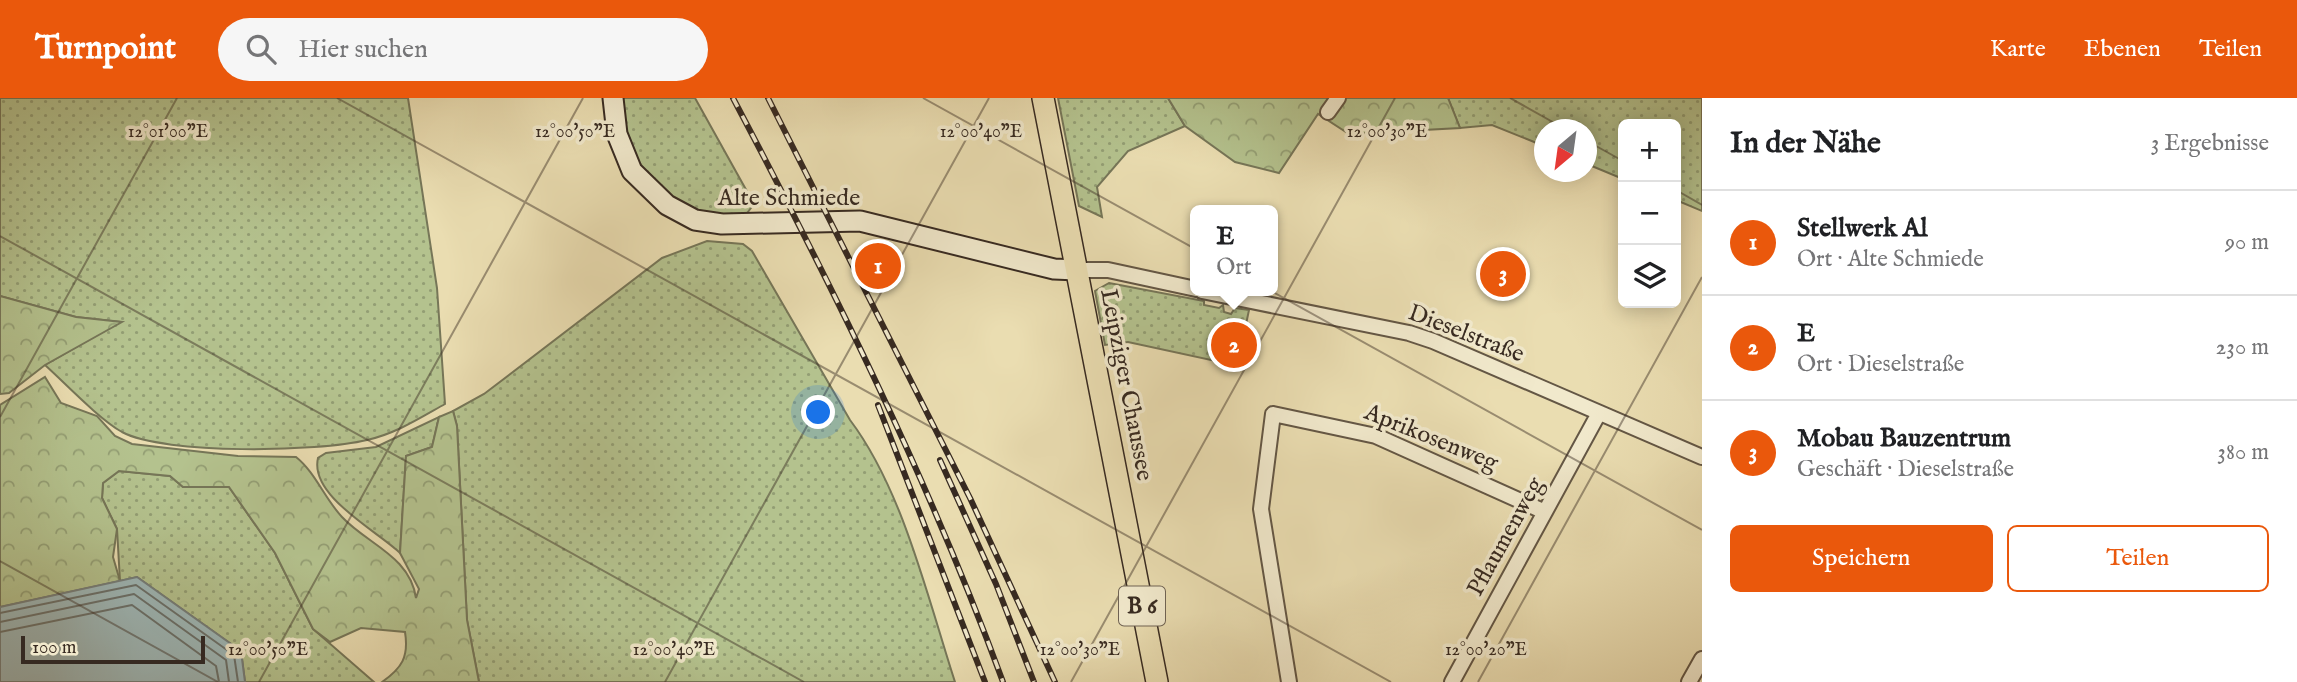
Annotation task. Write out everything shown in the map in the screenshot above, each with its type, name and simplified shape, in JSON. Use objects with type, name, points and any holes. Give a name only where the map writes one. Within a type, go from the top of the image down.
[{"type":"main road","name":"Leipziger Chaussee","points":[[1043,98],[1157,682]]},
{"type":"street","name":"Alte Schmiede","points":[[613,98],[617,134],[632,171],[656,197],[695,220],[722,224],[860,221],[1054,269],[1077,270]]},
{"type":"street","points":[[1328,112],[1338,98]]},
{"type":"street","points":[[1077,270],[1108,270],[1190,288]]},
{"type":"street","name":"Dieselstraße","points":[[1226,296],[1409,334],[1702,457]]},
{"type":"street","name":"Pflaumenweg","points":[[1452,682],[1599,413]]},
{"type":"street","name":"Aprikosenweg","points":[[1289,682],[1261,509],[1273,414],[1376,436],[1545,512]]},
{"type":"street","points":[[1689,682],[1702,659]]},
{"type":"green space","points":[[0,98],[408,98],[437,288],[445,404],[387,434],[367,440],[314,447],[242,449],[172,445],[143,439],[113,426],[45,365],[120,322],[76,317],[0,296]]},
{"type":"green space","points":[[619,98],[695,98],[754,204],[744,217],[713,217],[679,206],[647,179],[625,142]]},
{"type":"green space","points":[[1058,98],[1168,98],[1185,126],[1128,151],[1097,187],[1102,217],[1079,206]]},
{"type":"green space","points":[[1168,98],[1332,98],[1321,114],[1329,119],[1343,98],[1448,98],[1460,128],[1349,134],[1318,114],[1279,173],[1235,162],[1185,126]]},
{"type":"green space","points":[[1448,98],[1702,98],[1702,211],[1681,202],[1681,119],[1618,119],[1618,177],[1597,168],[1597,119],[1534,119],[1534,142],[1492,125],[1460,128]]},
{"type":"green space","points":[[707,241],[743,244],[752,251],[869,448],[885,479],[912,546],[955,682],[479,682],[467,620],[457,426],[453,411],[484,394],[662,258]]},
{"type":"green space","points":[[1109,283],[1204,301],[1204,305],[1219,308],[1223,305],[1224,312],[1231,314],[1235,308],[1249,310],[1238,362],[1234,365],[1128,342],[1105,345],[1095,291]]},
{"type":"green space","points":[[0,296],[76,317],[122,322],[45,365],[9,393],[0,394]]},
{"type":"green space","points":[[45,377],[61,403],[97,416],[115,436],[132,444],[238,456],[296,457],[309,470],[342,517],[397,561],[412,584],[416,598],[419,589],[400,553],[406,456],[432,447],[439,417],[453,411],[457,426],[467,620],[479,682],[382,682],[395,672],[405,655],[405,632],[361,628],[330,642],[313,629],[275,553],[229,487],[183,487],[170,476],[119,471],[103,483],[102,498],[117,529],[113,557],[120,581],[0,607],[0,405]]},
{"type":"green space","points":[[439,417],[432,447],[406,456],[400,553],[334,499],[318,472],[318,458],[326,453],[376,447]]},
{"type":"green space","points":[[119,471],[170,476],[183,487],[229,487],[275,553],[313,629],[374,682],[245,682],[241,651],[137,577],[120,581],[117,529],[102,498],[103,483]]},
{"type":"water","points":[[137,577],[241,651],[245,682],[0,682],[0,607]]},
{"type":"railway","points":[[733,98],[878,386],[944,532],[1003,682]]},
{"type":"railway","points":[[768,98],[970,498],[1055,682]]},
{"type":"railway","points":[[878,405],[985,682]]},
{"type":"railway","points":[[940,460],[996,584],[1034,682]]},
{"type":"place","name":"Stellwerk Al","points":[[878,266]]},
{"type":"place","name":"Mobau Bauzentrum","points":[[1503,274]]},
{"type":"place","name":"E","points":[[1234,345]]}]
